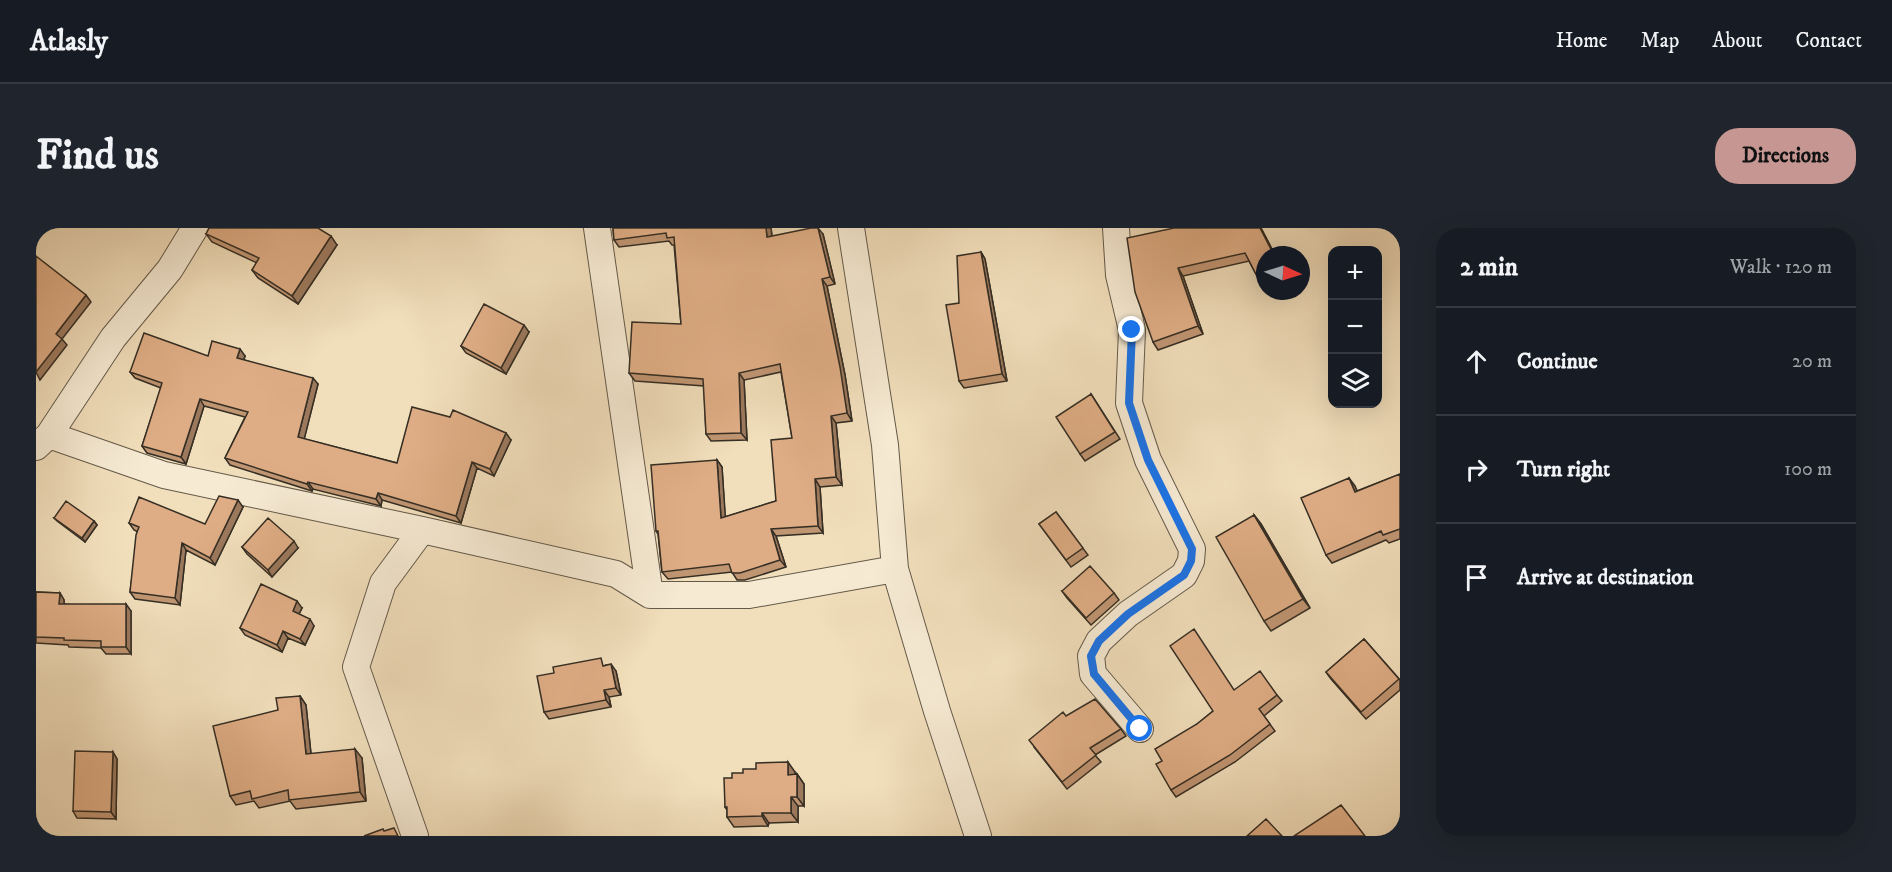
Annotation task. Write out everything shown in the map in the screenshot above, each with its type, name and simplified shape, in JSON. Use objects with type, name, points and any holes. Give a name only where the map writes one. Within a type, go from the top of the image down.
[{"type":"street","points":[[195,228],[170,268],[113,338],[43,441],[164,475],[616,574],[650,595],[749,595],[895,569]]},
{"type":"street","points":[[597,228],[650,595]]},
{"type":"street","points":[[851,228],[885,445],[895,569],[937,711],[978,836]]},
{"type":"street","points":[[1116,228],[1119,275],[1132,330],[1129,403],[1148,460],[1192,549],[1191,561],[1184,575],[1128,614],[1099,641],[1091,656],[1094,674],[1140,729]]},
{"type":"street","points":[[416,836],[356,667],[383,584],[422,530]]},
{"type":"building","points":[[209,228],[318,228],[331,236],[292,296],[252,270],[259,258],[206,234]]},
{"type":"building","points":[[613,228],[766,228],[767,237],[818,228],[830,277],[822,279],[847,413],[831,416],[836,477],[815,479],[818,526],[771,529],[780,560],[740,573],[732,573],[729,564],[662,572],[651,465],[717,460],[721,518],[776,501],[771,440],[792,438],[780,364],[739,373],[741,433],[706,434],[703,379],[629,373],[632,322],[681,324],[674,237],[667,238],[666,233],[614,240]]},
{"type":"building","points":[[1174,228],[1260,228],[1269,246],[1256,246],[1256,274],[1245,253],[1178,268],[1198,326],[1153,342],[1135,292],[1127,238]]},
{"type":"building","points":[[981,252],[1002,374],[959,381],[946,305],[959,303],[957,256]]},
{"type":"building","points":[[36,256],[86,295],[56,334],[62,339],[36,372]]},
{"type":"building","points":[[484,304],[524,325],[501,368],[461,346]]},
{"type":"building","points":[[144,333],[208,356],[212,341],[240,349],[237,358],[313,378],[298,437],[397,463],[412,407],[450,417],[453,410],[506,433],[490,469],[472,462],[456,516],[378,493],[376,499],[308,482],[307,484],[225,458],[248,412],[200,399],[181,457],[142,446],[162,383],[130,372]]},
{"type":"building","points":[[1091,394],[1115,432],[1080,454],[1056,417]]},
{"type":"building","points":[[1400,474],[1400,529],[1383,535],[1381,531],[1326,555],[1301,498],[1349,478],[1355,492]]},
{"type":"building","points":[[219,496],[238,500],[210,558],[182,543],[175,598],[130,592],[136,535],[139,527],[129,523],[139,497],[205,524]]},
{"type":"building","points":[[66,501],[94,521],[82,538],[54,518]]},
{"type":"building","points":[[1056,512],[1083,548],[1066,560],[1039,524]]},
{"type":"building","points":[[1254,515],[1303,599],[1264,621],[1216,537]]},
{"type":"building","points":[[268,518],[294,541],[268,570],[242,547]]},
{"type":"building","points":[[1090,566],[1114,593],[1086,618],[1062,591]]},
{"type":"building","points":[[261,584],[297,601],[293,611],[310,619],[300,639],[283,631],[277,645],[240,628]]},
{"type":"building","points":[[36,592],[60,593],[59,604],[126,604],[126,647],[101,647],[101,641],[36,637]]},
{"type":"building","points":[[1194,629],[1234,690],[1260,671],[1277,695],[1259,709],[1270,724],[1230,755],[1171,790],[1156,764],[1162,761],[1155,749],[1197,724],[1213,711],[1170,646]]},
{"type":"building","points":[[1364,639],[1399,679],[1361,712],[1326,672]]},
{"type":"building","points":[[601,658],[603,666],[611,664],[616,688],[604,690],[606,700],[544,712],[537,676],[554,673],[553,667]]},
{"type":"building","points":[[300,696],[306,754],[355,749],[360,792],[289,800],[288,790],[252,799],[250,791],[230,796],[213,726],[278,710],[276,698]]},
{"type":"building","points":[[1095,699],[1121,729],[1090,748],[1096,755],[1062,782],[1029,740],[1063,712],[1066,716]]},
{"type":"building","points":[[75,751],[113,752],[111,812],[73,811]]},
{"type":"building","points":[[788,762],[788,775],[797,774],[797,797],[791,797],[791,813],[762,813],[762,816],[727,817],[724,778],[732,778],[732,773],[743,773],[743,769],[756,769],[756,763]]},
{"type":"building","points":[[1341,805],[1365,836],[1294,836]]},
{"type":"building","points":[[1266,819],[1282,836],[1247,836]]},
{"type":"building","points":[[394,828],[398,836],[364,836],[383,829],[384,831]]},
{"type":"route","points":[[1132,330],[1129,403],[1148,460],[1192,549],[1191,561],[1184,575],[1128,614],[1099,641],[1091,656],[1094,674],[1140,729]]}]
